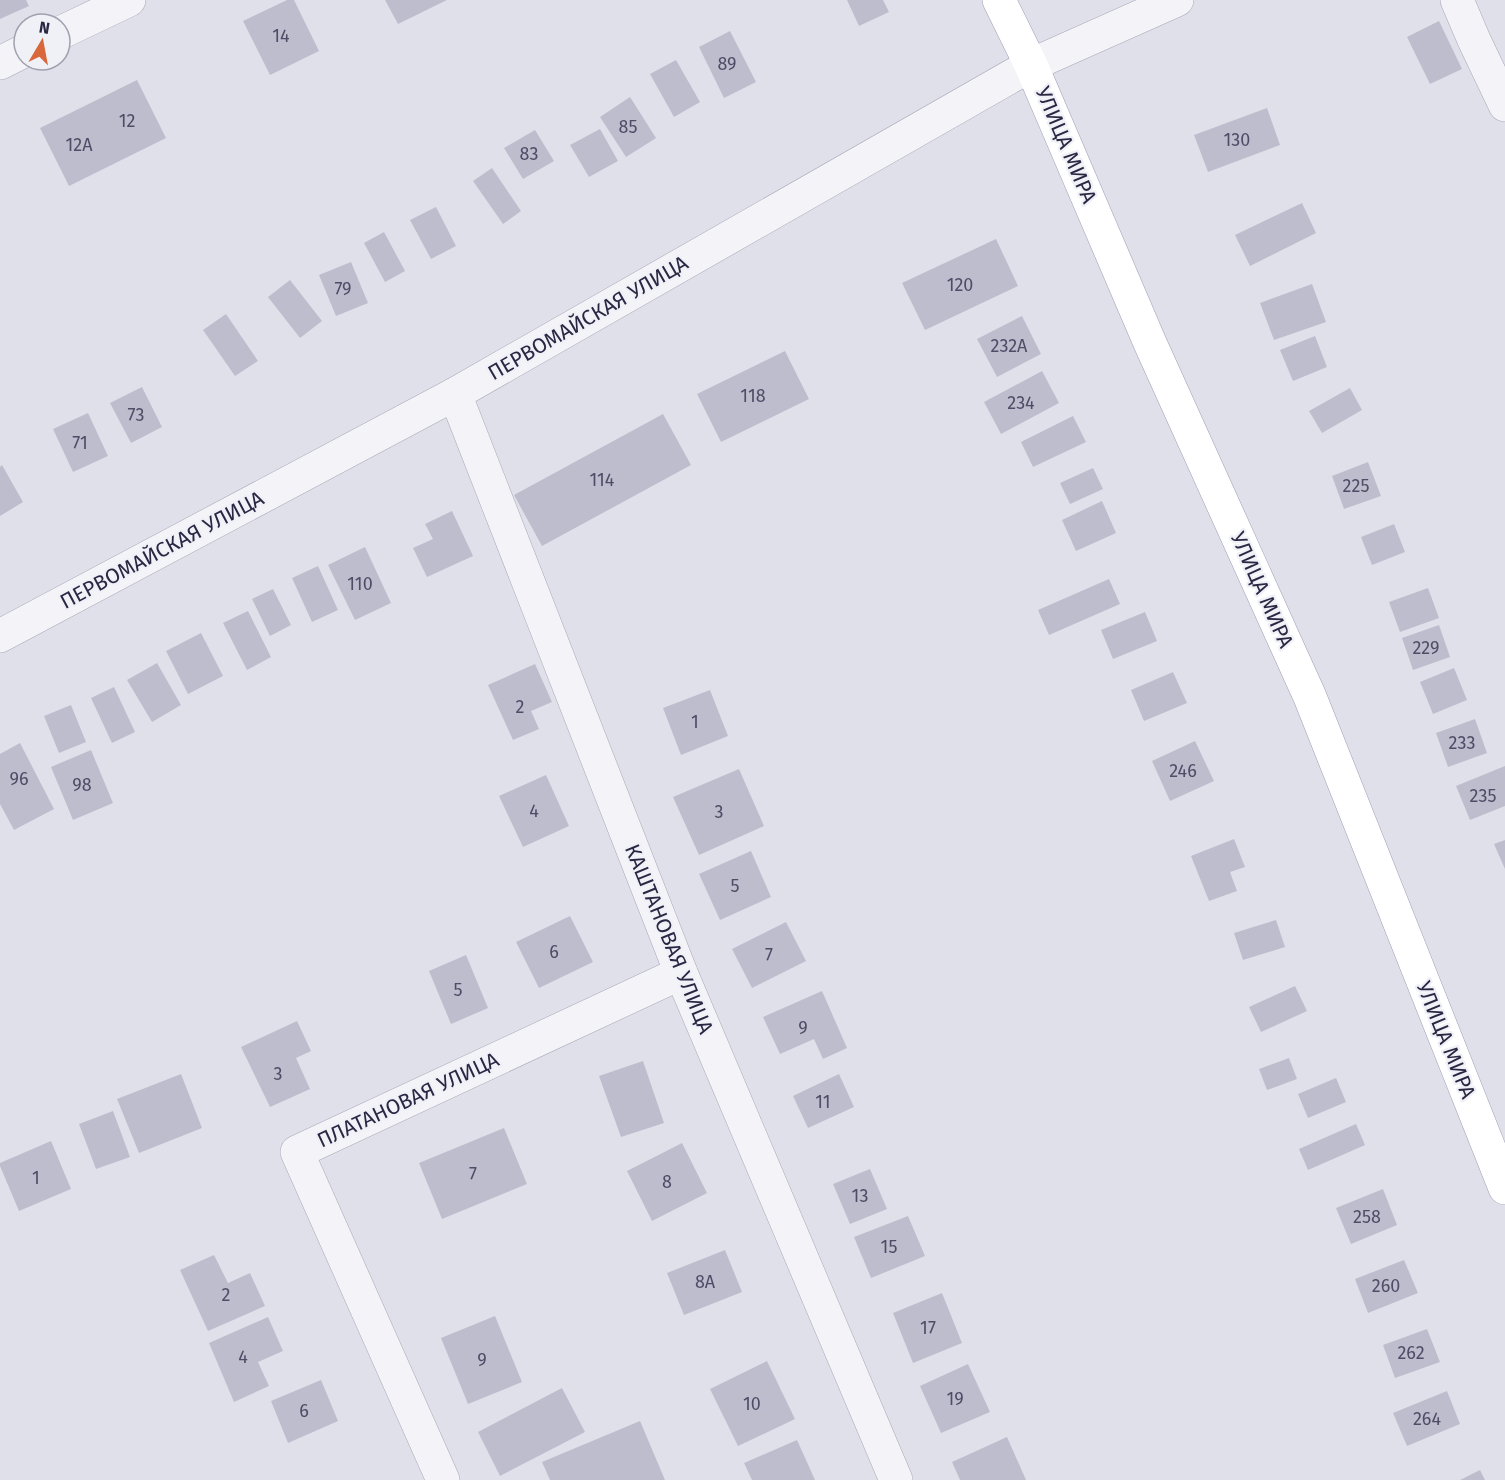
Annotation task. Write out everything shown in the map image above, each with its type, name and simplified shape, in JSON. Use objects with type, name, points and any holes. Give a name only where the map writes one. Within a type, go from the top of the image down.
[{"type":"main road","name":"УЛИЦА МИРА","points":[[999,0],[1031,65],[1150,343],[1310,697],[1505,1188]]},
{"type":"street","points":[[72,27],[129,0]]},
{"type":"street","name":"ПЕРВОМАЙСКАЯ УЛИЦА","points":[[0,636],[455,393],[1031,65],[1177,0]]},
{"type":"street","points":[[1457,0],[1505,105]]},
{"type":"street","name":"КАШТАНОВАЯ УЛИЦА","points":[[455,393],[681,972],[896,1480]]},
{"type":"street","name":"ПЛАТАНОВАЯ УЛИЦА","points":[[443,1480],[297,1152],[681,972]]},
{"type":"building","points":[[0,0],[26,0],[29,6],[0,19]]},
{"type":"building","points":[[287,0],[294,0],[319,51],[270,75],[243,21]]},
{"type":"building","points":[[385,0],[447,0],[398,24]]},
{"type":"building","points":[[847,0],[883,0],[889,12],[859,26]]},
{"type":"building","points":[[1439,21],[1462,69],[1430,84],[1407,37]]},
{"type":"building","points":[[730,31],[756,82],[724,98],[699,47]]},
{"type":"building","points":[[676,60],[700,102],[674,117],[650,74]]},
{"type":"building","points":[[137,80],[166,138],[69,186],[40,128]]},
{"type":"building","points":[[630,97],[656,138],[626,157],[600,117]]},
{"type":"building","points":[[1267,108],[1280,145],[1208,172],[1194,135]]},
{"type":"building","points":[[600,129],[618,161],[589,177],[570,145]]},
{"type":"building","points":[[535,130],[554,161],[523,179],[504,148]]},
{"type":"building","points":[[492,168],[521,211],[503,224],[473,181]]},
{"type":"building","points":[[1302,203],[1316,233],[1250,266],[1235,235]]},
{"type":"building","points":[[436,207],[456,246],[431,259],[410,220]]},
{"type":"building","points":[[384,232],[405,271],[385,282],[364,243]]},
{"type":"building","points":[[996,239],[1018,286],[925,330],[902,283]]},
{"type":"building","points":[[351,262],[368,303],[336,316],[319,275]]},
{"type":"building","points":[[290,280],[322,321],[300,338],[268,297]]},
{"type":"building","points":[[1312,284],[1326,322],[1274,340],[1260,303]]},
{"type":"building","points":[[226,314],[258,361],[235,376],[203,330]]},
{"type":"building","points":[[1022,316],[1041,354],[997,377],[977,339]]},
{"type":"building","points":[[1315,336],[1327,367],[1293,381],[1280,350]]},
{"type":"building","points":[[785,351],[809,399],[721,442],[697,394]]},
{"type":"building","points":[[1042,371],[1059,403],[1001,434],[984,402]]},
{"type":"building","points":[[142,387],[162,427],[131,443],[110,403]]},
{"type":"building","points":[[1350,388],[1362,410],[1322,433],[1309,411]]},
{"type":"building","points":[[88,413],[108,456],[73,472],[53,429]]},
{"type":"building","points":[[663,414],[691,465],[542,546],[514,495]]},
{"type":"building","points":[[1073,416],[1086,442],[1033,467],[1021,442]]},
{"type":"building","points":[[1368,462],[1381,496],[1344,509],[1332,476]]},
{"type":"building","points":[[2,465],[23,502],[0,516],[0,467]]},
{"type":"building","points":[[1093,468],[1103,489],[1070,504],[1060,483]]},
{"type":"building","points":[[1102,501],[1116,533],[1076,551],[1062,520]]},
{"type":"building","points":[[452,511],[473,556],[427,577],[413,548],[433,539],[425,524]]},
{"type":"building","points":[[1394,524],[1405,552],[1372,565],[1361,537]]},
{"type":"building","points":[[365,547],[391,603],[355,620],[328,565]]},
{"type":"building","points":[[318,566],[338,610],[312,622],[292,578]]},
{"type":"building","points":[[1109,579],[1120,604],[1049,635],[1038,610]]},
{"type":"building","points":[[1428,588],[1439,618],[1400,632],[1389,602]]},
{"type":"building","points":[[273,589],[291,625],[270,636],[252,599]]},
{"type":"building","points":[[248,611],[271,657],[247,670],[223,623]]},
{"type":"building","points":[[1145,612],[1157,641],[1113,659],[1101,630]]},
{"type":"building","points":[[1439,625],[1450,657],[1413,670],[1402,638]]},
{"type":"building","points":[[201,633],[223,676],[188,694],[166,651]]},
{"type":"building","points":[[157,663],[181,705],[152,722],[127,680]]},
{"type":"building","points":[[535,664],[552,702],[531,711],[539,729],[513,740],[488,685]]},
{"type":"building","points":[[1454,668],[1467,700],[1433,714],[1420,682]]},
{"type":"building","points":[[1173,672],[1187,703],[1144,721],[1131,690]]},
{"type":"building","points":[[114,687],[135,732],[112,743],[91,698]]},
{"type":"building","points":[[710,690],[728,736],[681,755],[663,708]]},
{"type":"building","points":[[71,705],[86,742],[59,753],[44,716]]},
{"type":"building","points":[[1475,719],[1487,753],[1448,767],[1436,733]]},
{"type":"building","points":[[1195,741],[1214,781],[1170,801],[1152,761]]},
{"type":"building","points":[[20,743],[54,809],[14,830],[0,804],[0,754]]},
{"type":"building","points":[[91,750],[113,803],[73,820],[51,767]]},
{"type":"building","points":[[1505,766],[1505,806],[1470,820],[1456,786]]},
{"type":"building","points":[[739,769],[764,826],[699,855],[673,797]]},
{"type":"building","points":[[546,775],[569,826],[523,847],[499,796]]},
{"type":"building","points":[[1234,839],[1245,867],[1230,872],[1237,891],[1209,901],[1191,856]]},
{"type":"building","points":[[1505,840],[1505,869],[1494,844]]},
{"type":"building","points":[[751,851],[771,897],[720,920],[699,874]]},
{"type":"building","points":[[570,916],[593,962],[539,988],[516,942]]},
{"type":"building","points":[[1276,920],[1285,947],[1243,960],[1234,933]]},
{"type":"building","points":[[786,922],[806,961],[752,988],[732,949]]},
{"type":"building","points":[[466,955],[488,1008],[451,1024],[429,971]]},
{"type":"building","points":[[1295,986],[1307,1011],[1261,1032],[1249,1007]]},
{"type":"building","points":[[822,991],[847,1048],[823,1059],[814,1039],[780,1054],[763,1017]]},
{"type":"building","points":[[297,1021],[311,1051],[296,1058],[310,1089],[270,1107],[241,1047]]},
{"type":"building","points":[[1289,1058],[1297,1079],[1267,1090],[1259,1069]]},
{"type":"building","points":[[643,1061],[664,1123],[621,1137],[599,1076]]},
{"type":"building","points":[[181,1074],[202,1128],[139,1153],[117,1099]]},
{"type":"building","points":[[839,1074],[854,1107],[808,1128],[793,1096]]},
{"type":"building","points":[[1336,1078],[1346,1102],[1308,1118],[1298,1094]]},
{"type":"building","points":[[113,1111],[130,1157],[96,1169],[79,1124]]},
{"type":"building","points":[[1356,1124],[1365,1145],[1308,1170],[1299,1149]]},
{"type":"building","points":[[504,1128],[527,1184],[442,1219],[419,1163]]},
{"type":"building","points":[[51,1141],[71,1189],[19,1211],[0,1163]]},
{"type":"building","points":[[682,1143],[707,1193],[652,1221],[627,1171]]},
{"type":"building","points":[[870,1169],[887,1209],[850,1224],[833,1184]]},
{"type":"building","points":[[1383,1189],[1397,1225],[1351,1244],[1336,1208]]},
{"type":"building","points":[[908,1216],[925,1256],[871,1278],[854,1237]]},
{"type":"building","points":[[725,1250],[742,1292],[684,1315],[667,1273]]},
{"type":"building","points":[[214,1255],[228,1283],[250,1273],[265,1306],[208,1331],[180,1270]]},
{"type":"building","points":[[1404,1260],[1418,1293],[1368,1313],[1355,1279]]},
{"type":"building","points":[[942,1293],[962,1343],[913,1363],[893,1313]]},
{"type":"building","points":[[495,1316],[522,1382],[468,1404],[441,1338]]},
{"type":"building","points":[[268,1317],[283,1351],[258,1362],[269,1386],[234,1402],[209,1343]]},
{"type":"building","points":[[1427,1329],[1440,1362],[1395,1378],[1383,1345]]},
{"type":"building","points":[[767,1361],[795,1419],[738,1446],[710,1389]]},
{"type":"building","points":[[968,1364],[990,1412],[941,1433],[920,1386]]},
{"type":"building","points":[[321,1380],[338,1421],[288,1443],[271,1401]]},
{"type":"building","points":[[562,1388],[585,1432],[500,1476],[478,1432]]},
{"type":"building","points":[[1447,1391],[1460,1424],[1407,1446],[1393,1413]]},
{"type":"building","points":[[640,1421],[665,1480],[550,1480],[542,1462]]},
{"type":"building","points":[[1007,1437],[1026,1480],[960,1480],[952,1462]]},
{"type":"building","points":[[797,1440],[815,1480],[752,1480],[744,1463]]},
{"type":"building","points":[[1480,1470],[1485,1480],[1460,1480]]}]
